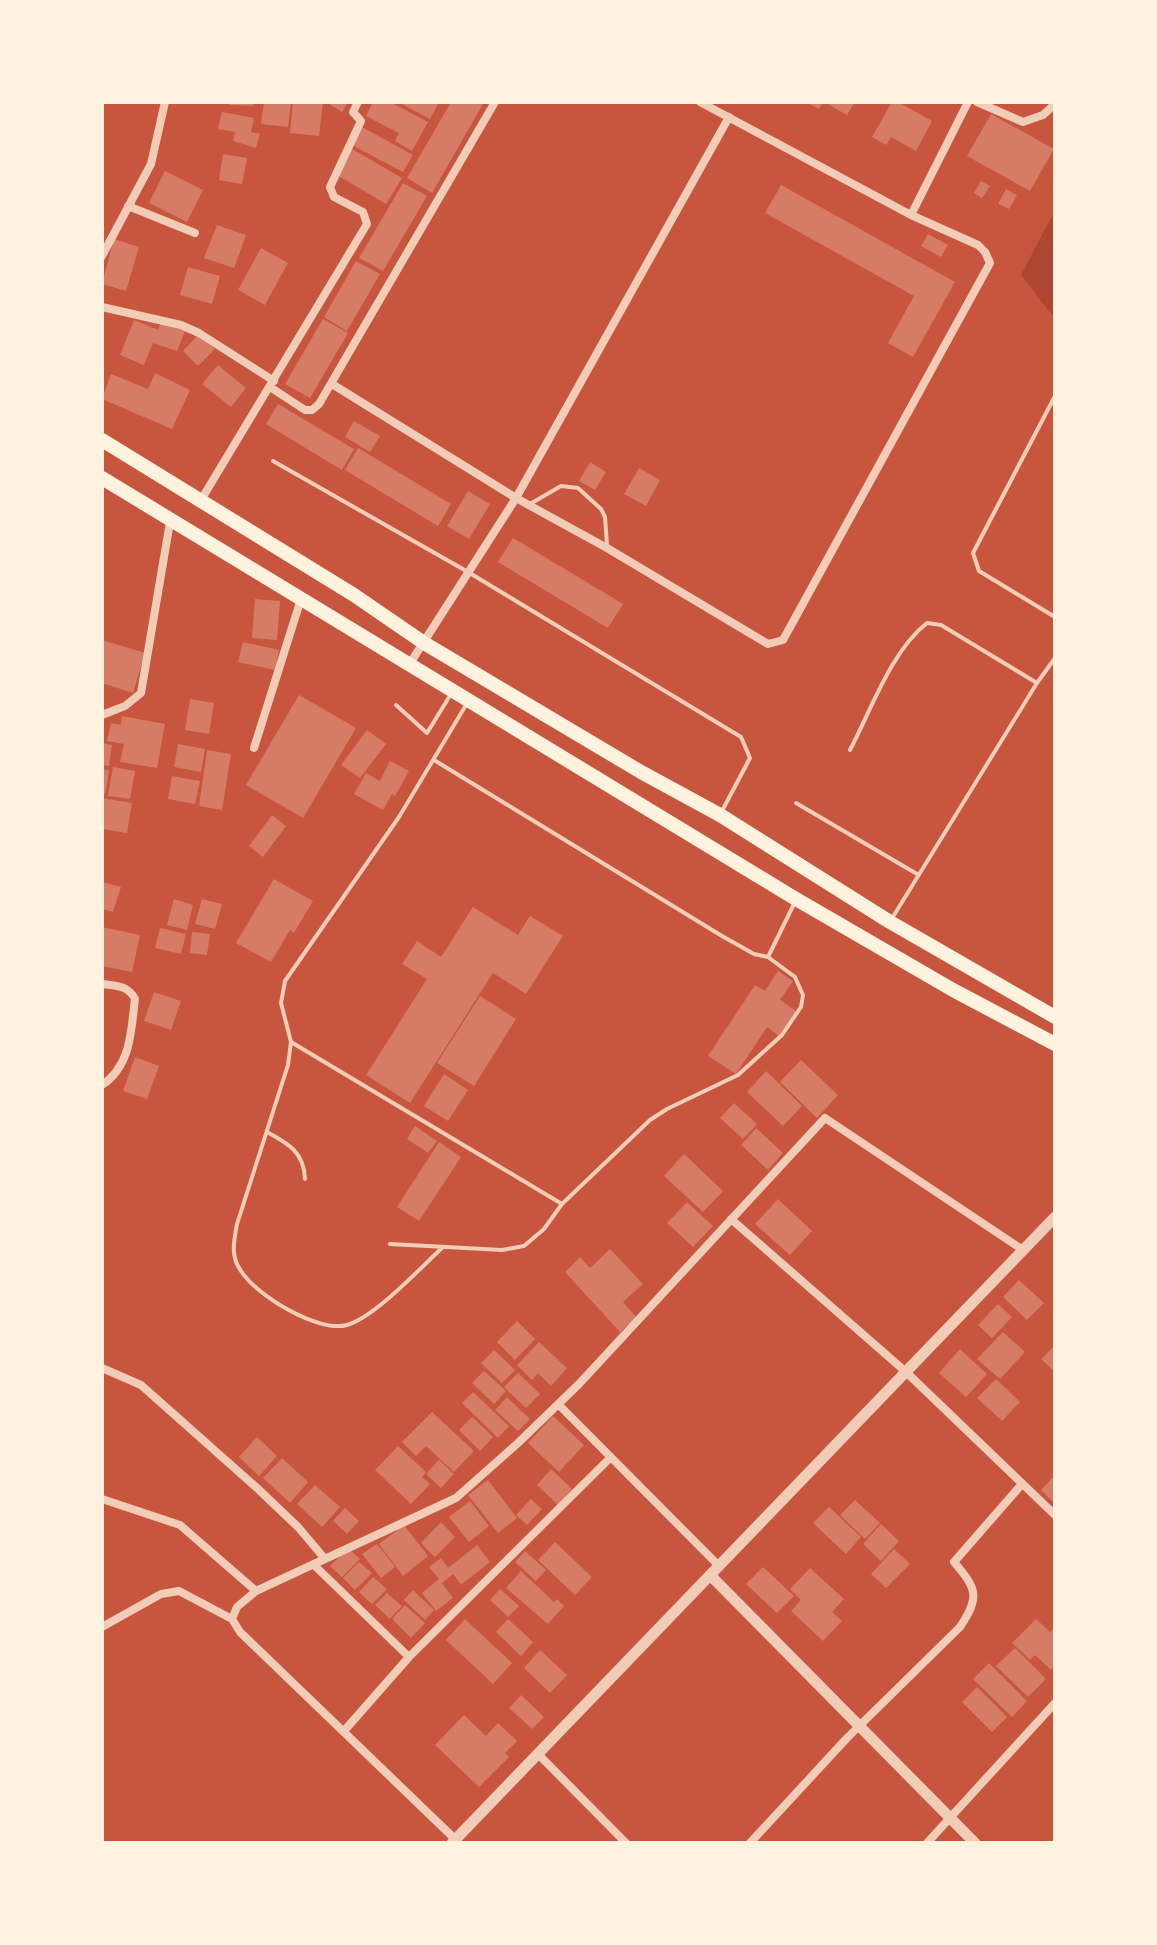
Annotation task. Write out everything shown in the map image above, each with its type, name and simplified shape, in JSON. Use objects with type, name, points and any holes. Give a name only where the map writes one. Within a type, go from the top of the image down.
[{"type":"highway","points":[[102,440],[354,595],[424,643],[641,772],[720,815],[890,922],[1055,1017]]},
{"type":"highway","points":[[102,478],[796,899],[953,990],[1055,1044]]},
{"type":"highway","points":[[568,760],[576,760],[585,753],[586,745],[581,736]]},
{"type":"highway","points":[[628,795],[624,787],[626,777],[641,772]]},
{"type":"street","points":[[102,256],[151,164],[165,102]]},
{"type":"street","points":[[201,500],[367,224],[363,212],[334,197],[330,187],[361,121],[353,112],[358,102]]},
{"type":"street","points":[[102,307],[181,325],[199,333],[305,410],[312,410],[332,384],[495,102]]},
{"type":"street","points":[[332,384],[516,498],[768,644],[783,640],[990,263],[978,245],[911,215],[700,102]]},
{"type":"street","points":[[911,215],[968,102]]},
{"type":"street","points":[[977,102],[1023,122],[1043,115],[1055,104]]},
{"type":"street","points":[[408,666],[516,498],[729,117]]},
{"type":"street","points":[[128,206],[195,233]]},
{"type":"street","points":[[102,715],[125,706],[141,693],[170,522]]},
{"type":"street","points":[[254,748],[301,599]]},
{"type":"street","points":[[102,984],[123,987],[132,992],[135,999],[126,1057],[117,1073],[102,1085]]},
{"type":"street","points":[[232,1619],[237,1607],[256,1591],[456,1498],[558,1404],[825,1118],[1023,1250]]},
{"type":"street","points":[[102,1627],[161,1594],[179,1591],[232,1619],[240,1632],[456,1842],[1055,1217]]},
{"type":"street","points":[[731,1219],[906,1372],[1055,1515]]},
{"type":"street","points":[[102,1368],[141,1385],[268,1497],[325,1559]]},
{"type":"street","points":[[558,1404],[611,1457],[859,1726],[975,1843]]},
{"type":"street","points":[[344,1731],[409,1657],[611,1457]]},
{"type":"street","points":[[750,1843],[859,1726],[960,1627],[974,1595],[973,1584],[954,1562],[1022,1484]]},
{"type":"street","points":[[102,1499],[180,1525],[256,1591]]},
{"type":"street","points":[[314,1565],[409,1657]]},
{"type":"street","points":[[927,1843],[1055,1703]]},
{"type":"street","points":[[538,1754],[626,1843]]},
{"type":"lane","points":[[1055,396],[973,553],[979,571],[1055,617]]},
{"type":"lane","points":[[273,461],[468,572],[741,737],[750,758],[720,815]]},
{"type":"lane","points":[[530,504],[561,486],[578,488],[601,509],[605,517],[607,548]]},
{"type":"lane","points":[[850,750],[897,658],[914,633],[927,623],[941,625],[1037,683]]},
{"type":"lane","points":[[890,922],[917,874],[1055,658]]},
{"type":"lane","points":[[396,705],[427,733],[453,692]]},
{"type":"lane","points":[[444,1247],[365,1317],[344,1326],[326,1325],[293,1312],[260,1291],[240,1271],[232,1249],[237,1224],[288,1065],[291,1042],[281,1003],[285,981],[399,817],[469,701]]},
{"type":"lane","points":[[390,1244],[502,1250],[524,1246],[544,1229],[562,1204],[650,1120],[738,1075],[782,1035],[801,1007],[803,995],[795,977],[768,957],[754,954],[722,936],[434,760]]},
{"type":"lane","points":[[796,803],[917,874]]},
{"type":"lane","points":[[768,957],[796,899]]},
{"type":"lane","points":[[291,1042],[562,1204]]},
{"type":"lane","points":[[267,1132],[291,1145],[304,1163],[305,1179]]},
{"type":"shaded area","points":[[1055,210],[1055,319],[1021,275]]},
{"type":"building","points":[[229,102],[253,102],[253,106],[229,105]]},
{"type":"building","points":[[264,102],[291,102],[288,127],[261,124]]},
{"type":"building","points":[[293,102],[323,102],[319,136],[290,133]]},
{"type":"building","points":[[326,102],[348,102],[342,112]]},
{"type":"building","points":[[373,102],[390,102],[428,122],[412,151],[395,141],[399,133],[366,116]]},
{"type":"building","points":[[398,102],[439,102],[430,119]]},
{"type":"building","points":[[451,102],[484,102],[432,193],[407,178]]},
{"type":"building","points":[[806,102],[823,102],[819,109]]},
{"type":"building","points":[[824,102],[855,102],[847,115]]},
{"type":"building","points":[[892,102],[898,102],[932,121],[916,151],[891,137],[886,145],[872,137]]},
{"type":"building","points":[[222,112],[254,118],[251,132],[260,134],[256,148],[233,141],[235,132],[218,129]]},
{"type":"building","points":[[991,114],[1054,149],[1030,191],[967,156]]},
{"type":"building","points":[[362,127],[413,155],[403,172],[352,145]]},
{"type":"building","points":[[352,149],[402,178],[386,204],[337,175]]},
{"type":"building","points":[[223,154],[247,158],[242,184],[219,180]]},
{"type":"building","points":[[165,171],[203,190],[187,222],[149,203]]},
{"type":"building","points":[[981,181],[990,186],[982,198],[974,193]]},
{"type":"building","points":[[403,183],[427,196],[383,271],[359,258]]},
{"type":"building","points":[[781,185],[955,282],[913,357],[888,343],[914,296],[765,213]]},
{"type":"building","points":[[1006,189],[1017,195],[1009,209],[998,204]]},
{"type":"building","points":[[217,225],[246,235],[234,268],[204,258]]},
{"type":"building","points":[[928,234],[948,245],[941,257],[921,246]]},
{"type":"building","points":[[114,239],[139,247],[126,291],[102,284]]},
{"type":"building","points":[[261,248],[288,263],[265,305],[238,290]]},
{"type":"building","points":[[356,261],[380,274],[347,331],[324,317]]},
{"type":"building","points":[[188,267],[220,276],[212,304],[180,295]]},
{"type":"building","points":[[323,319],[348,333],[310,398],[285,384]]},
{"type":"building","points":[[134,320],[158,330],[161,322],[185,331],[177,351],[153,343],[144,365],[120,355]]},
{"type":"building","points":[[199,334],[215,349],[198,366],[183,351]]},
{"type":"building","points":[[218,365],[246,388],[231,407],[202,384]]},
{"type":"building","points":[[155,373],[190,390],[172,429],[102,399],[111,374],[148,389]]},
{"type":"building","points":[[278,404],[354,449],[342,470],[266,424]]},
{"type":"building","points":[[354,421],[380,436],[370,452],[345,437]]},
{"type":"building","points":[[358,448],[451,504],[438,526],[345,470]]},
{"type":"building","points":[[590,462],[606,472],[595,490],[579,481]]},
{"type":"building","points":[[639,468],[660,480],[646,506],[624,494]]},
{"type":"building","points":[[468,491],[490,504],[469,539],[447,526]]},
{"type":"building","points":[[513,538],[623,604],[608,628],[498,562]]},
{"type":"building","points":[[255,599],[280,601],[277,640],[252,638]]},
{"type":"building","points":[[102,640],[145,653],[133,693],[102,683]]},
{"type":"building","points":[[243,642],[279,650],[275,670],[238,662]]},
{"type":"building","points":[[299,695],[356,728],[303,818],[246,785]]},
{"type":"building","points":[[190,699],[214,703],[209,734],[185,730]]},
{"type":"building","points":[[122,716],[165,724],[157,768],[120,762],[124,744],[107,741],[111,723],[121,725]]},
{"type":"building","points":[[367,730],[386,744],[360,778],[341,765]]},
{"type":"building","points":[[102,743],[112,745],[109,766],[102,765]]},
{"type":"building","points":[[178,744],[205,749],[201,772],[174,767]]},
{"type":"building","points":[[207,750],[231,754],[222,810],[199,806]]},
{"type":"building","points":[[390,761],[409,771],[383,810],[354,794],[366,773],[380,781]]},
{"type":"building","points":[[113,767],[135,771],[130,799],[108,796]]},
{"type":"building","points":[[102,769],[109,770],[105,795],[102,794]]},
{"type":"building","points":[[172,776],[200,781],[195,804],[168,799]]},
{"type":"building","points":[[102,798],[132,803],[127,833],[102,829]]},
{"type":"building","points":[[272,815],[286,826],[263,857],[249,846]]},
{"type":"building","points":[[274,879],[313,901],[294,933],[290,930],[271,962],[236,943]]},
{"type":"building","points":[[102,882],[121,887],[113,912],[102,909]]},
{"type":"building","points":[[174,899],[193,905],[187,930],[167,925]]},
{"type":"building","points":[[202,899],[222,904],[215,929],[195,924]]},
{"type":"building","points":[[473,907],[518,935],[530,916],[563,936],[526,994],[493,973],[410,1103],[366,1075],[427,979],[402,964],[417,941],[441,957]]},
{"type":"building","points":[[102,927],[140,935],[132,972],[102,966]]},
{"type":"building","points":[[160,928],[186,934],[181,954],[155,948]]},
{"type":"building","points":[[192,932],[210,934],[207,955],[190,953]]},
{"type":"building","points":[[778,971],[793,981],[780,1000],[796,1011],[779,1036],[767,1027],[736,1074],[708,1056],[755,985],[765,991]]},
{"type":"building","points":[[154,992],[181,1001],[171,1030],[144,1021]]},
{"type":"building","points":[[480,996],[516,1019],[474,1086],[437,1063]]},
{"type":"building","points":[[135,1057],[159,1066],[147,1099],[123,1091]]},
{"type":"building","points":[[801,1060],[838,1095],[817,1118],[780,1082]]},
{"type":"building","points":[[766,1071],[802,1106],[783,1126],[747,1092]]},
{"type":"building","points":[[444,1074],[468,1090],[448,1121],[424,1106]]},
{"type":"building","points":[[734,1103],[757,1124],[743,1139],[720,1118]]},
{"type":"building","points":[[415,1126],[437,1141],[428,1153],[407,1139]]},
{"type":"building","points":[[756,1128],[783,1153],[768,1170],[741,1145]]},
{"type":"building","points":[[439,1142],[461,1157],[419,1221],[397,1207]]},
{"type":"building","points":[[684,1154],[723,1191],[703,1212],[664,1176]]},
{"type":"building","points":[[778,1199],[812,1231],[790,1255],[755,1224]]},
{"type":"building","points":[[687,1202],[713,1226],[693,1247],[667,1223]]},
{"type":"building","points":[[610,1249],[643,1284],[623,1302],[636,1317],[620,1332],[565,1272],[580,1257],[590,1268]]},
{"type":"building","points":[[1019,1280],[1044,1303],[1027,1320],[1003,1297]]},
{"type":"building","points":[[998,1304],[1012,1317],[992,1338],[978,1325]]},
{"type":"building","points":[[517,1321],[535,1339],[515,1360],[497,1342]]},
{"type":"building","points":[[1003,1332],[1025,1352],[1000,1379],[977,1359]]},
{"type":"building","points":[[539,1342],[567,1368],[551,1386],[538,1373],[532,1380],[517,1365]]},
{"type":"building","points":[[1055,1345],[1055,1372],[1041,1359]]},
{"type":"building","points":[[960,1349],[987,1374],[966,1397],[939,1373]]},
{"type":"building","points":[[494,1350],[515,1370],[502,1383],[481,1363]]},
{"type":"building","points":[[484,1371],[506,1391],[494,1404],[472,1383]]},
{"type":"building","points":[[518,1373],[540,1394],[526,1408],[504,1387]]},
{"type":"building","points":[[996,1379],[1020,1402],[1002,1421],[977,1398]]},
{"type":"building","points":[[473,1392],[509,1426],[498,1438],[462,1403]]},
{"type":"building","points":[[507,1397],[530,1419],[518,1431],[495,1410]]},
{"type":"building","points":[[432,1412],[474,1451],[454,1472],[426,1446],[416,1456],[402,1442]]},
{"type":"building","points":[[553,1416],[584,1445],[559,1472],[528,1443]]},
{"type":"building","points":[[472,1417],[493,1437],[480,1451],[459,1430]]},
{"type":"building","points":[[257,1437],[277,1456],[259,1476],[239,1457]]},
{"type":"building","points":[[398,1446],[426,1472],[422,1477],[430,1484],[411,1504],[375,1470]]},
{"type":"building","points":[[282,1458],[308,1482],[290,1503],[263,1478]]},
{"type":"building","points":[[439,1460],[454,1474],[441,1488],[426,1474]]},
{"type":"building","points":[[551,1469],[572,1489],[558,1505],[537,1485]]},
{"type":"building","points":[[1055,1475],[1055,1504],[1041,1490]]},
{"type":"building","points":[[488,1480],[517,1518],[498,1533],[468,1495]]},
{"type":"building","points":[[315,1485],[340,1507],[322,1527],[297,1504]]},
{"type":"building","points":[[531,1499],[542,1509],[527,1525],[516,1515]]},
{"type":"building","points":[[855,1500],[880,1523],[865,1539],[840,1515]]},
{"type":"building","points":[[470,1501],[489,1526],[469,1542],[449,1517]]},
{"type":"building","points":[[829,1507],[861,1537],[846,1554],[813,1523]]},
{"type":"building","points":[[345,1508],[359,1521],[347,1534],[333,1521]]},
{"type":"building","points":[[441,1522],[455,1537],[435,1557],[421,1543]]},
{"type":"building","points":[[881,1524],[899,1541],[881,1561],[863,1544]]},
{"type":"building","points":[[404,1525],[428,1556],[403,1576],[379,1544]]},
{"type":"building","points":[[555,1542],[592,1577],[575,1595],[538,1560]]},
{"type":"building","points":[[377,1544],[395,1567],[381,1578],[362,1554]]},
{"type":"building","points":[[477,1545],[490,1562],[461,1585],[453,1574],[442,1583],[453,1598],[436,1611],[422,1593],[439,1579],[429,1567],[441,1558],[448,1568]]},
{"type":"building","points":[[348,1548],[360,1559],[342,1577],[330,1566]]},
{"type":"building","points":[[894,1549],[910,1564],[886,1588],[871,1574]]},
{"type":"building","points":[[525,1551],[546,1570],[536,1581],[515,1562]]},
{"type":"building","points":[[359,1562],[372,1573],[355,1590],[343,1578]]},
{"type":"building","points":[[763,1567],[794,1596],[777,1613],[746,1584]]},
{"type":"building","points":[[810,1568],[844,1599],[832,1612],[842,1621],[823,1641],[791,1611],[801,1600],[790,1589]]},
{"type":"building","points":[[521,1571],[554,1602],[557,1599],[564,1606],[548,1624],[506,1588]]},
{"type":"building","points":[[373,1577],[387,1589],[372,1604],[359,1592]]},
{"type":"building","points":[[500,1589],[519,1606],[508,1617],[490,1600]]},
{"type":"building","points":[[413,1590],[434,1610],[425,1620],[404,1600]]},
{"type":"building","points":[[387,1593],[402,1606],[390,1619],[375,1605]]},
{"type":"building","points":[[405,1605],[425,1623],[411,1638],[392,1619]]},
{"type":"building","points":[[465,1619],[512,1663],[493,1684],[446,1640]]},
{"type":"building","points":[[508,1619],[533,1642],[521,1656],[496,1632]]},
{"type":"building","points":[[1036,1619],[1050,1632],[1055,1627],[1055,1666],[1051,1670],[1035,1655],[1030,1660],[1012,1643]]},
{"type":"building","points":[[1015,1648],[1046,1679],[1028,1697],[996,1666]]},
{"type":"building","points":[[540,1650],[567,1675],[550,1693],[524,1668]]},
{"type":"building","points":[[989,1663],[1027,1701],[1012,1717],[973,1679]]},
{"type":"building","points":[[977,1687],[1007,1717],[992,1732],[962,1702]]},
{"type":"building","points":[[521,1695],[544,1717],[532,1729],[509,1708]]},
{"type":"building","points":[[464,1715],[486,1736],[498,1723],[517,1741],[505,1753],[509,1757],[479,1787],[435,1745]]}]
